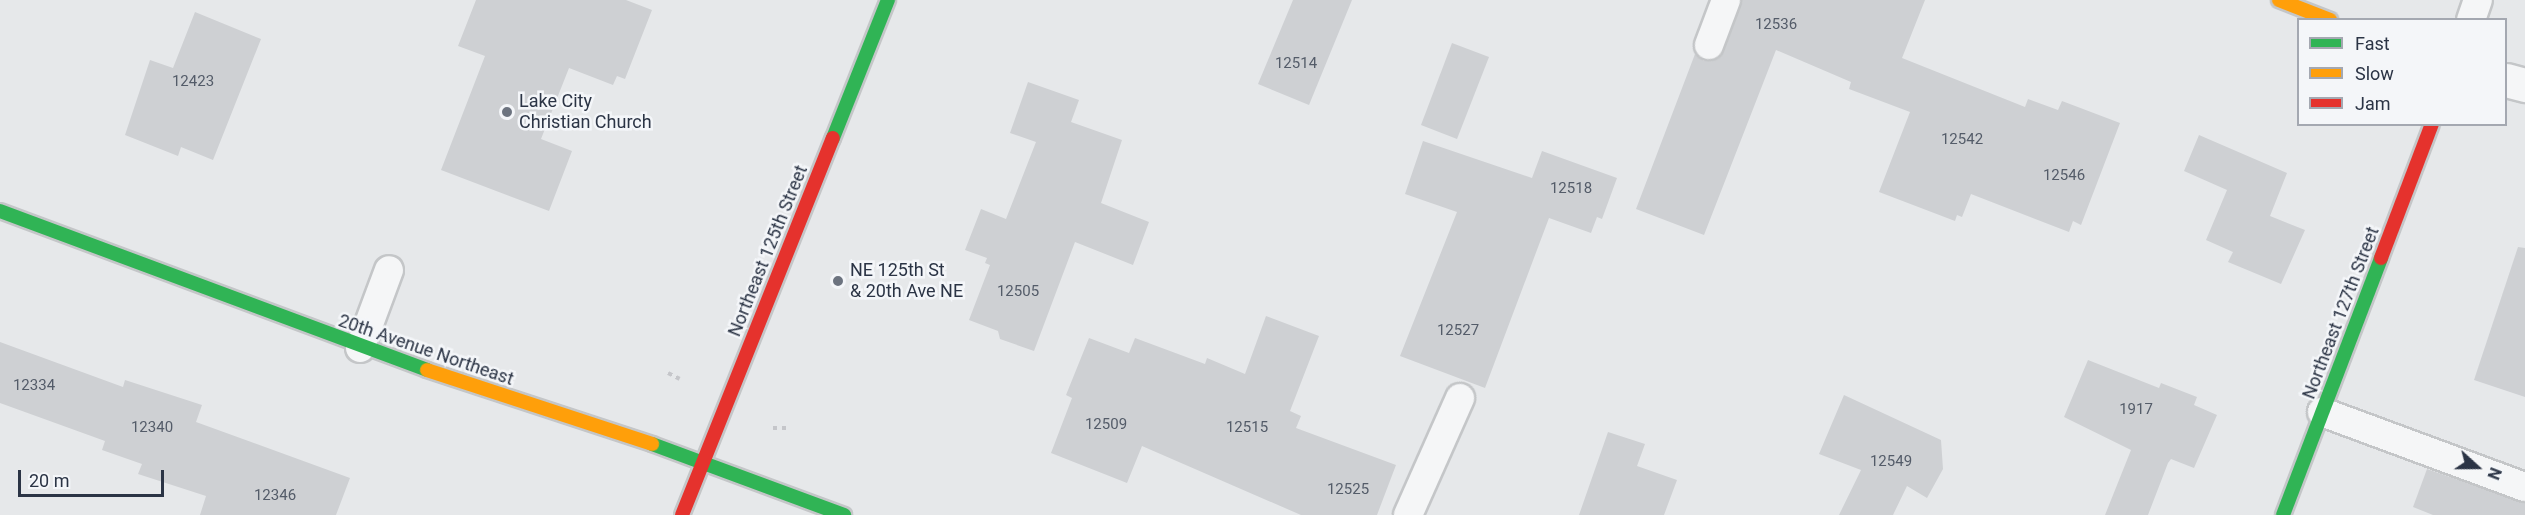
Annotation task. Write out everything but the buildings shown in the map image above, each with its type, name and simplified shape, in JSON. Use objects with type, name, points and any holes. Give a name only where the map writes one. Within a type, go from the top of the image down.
[{"type":"street","name":"Northeast 125th Street","points":[[682,515],[888,0]]},
{"type":"street","points":[[2279,0],[2325,18]]},
{"type":"street","points":[[2507,80],[2525,85]]},
{"type":"street","name":"Northeast 127th Street","points":[[2283,515],[2431,126]]},
{"type":"street","name":"20th Avenue Northeast","points":[[0,210],[360,348],[703,461],[844,515]]},
{"type":"lane","points":[[1709,45],[1726,0]]},
{"type":"lane","points":[[2472,18],[2478,0]]},
{"type":"lane","points":[[360,348],[389,270]]},
{"type":"lane","points":[[1408,515],[1460,398]]},
{"type":"lane","points":[[2322,412],[2525,487]]},
{"type":"path","points":[[668,373],[681,380]]},
{"type":"path","points":[[773,428],[787,428]]},
{"type":"traffic: fast","points":[[833,138],[888,0]]},
{"type":"traffic: fast","points":[[0,211],[427,370]]},
{"type":"traffic: fast","points":[[2283,515],[2381,258]]},
{"type":"traffic: fast","points":[[652,444],[844,515]]},
{"type":"traffic: slow","points":[[2279,0],[2325,18]]},
{"type":"traffic: slow","points":[[427,370],[652,444]]},
{"type":"traffic: jam","points":[[2381,258],[2431,126]]},
{"type":"traffic: jam","points":[[682,515],[833,138]]},
{"type":"place","name":"Lake City Christian Church","points":[[507,112]]},
{"type":"place","name":"NE 125th St & 20th Ave NE","points":[[838,281]]}]
